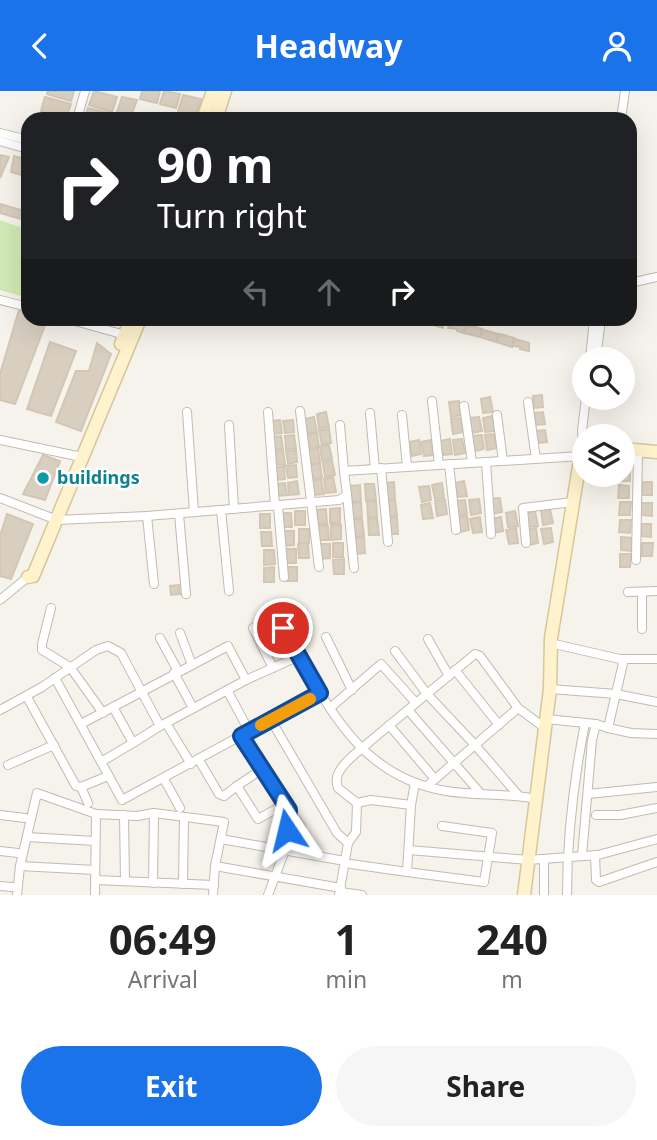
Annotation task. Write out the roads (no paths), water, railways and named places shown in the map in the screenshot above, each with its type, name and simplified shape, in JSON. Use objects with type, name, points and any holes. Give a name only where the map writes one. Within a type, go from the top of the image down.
[{"type":"street","points":[[79,112],[85,91]]},
{"type":"street","points":[[205,112],[213,91]]},
{"type":"street","points":[[218,112],[225,91]]},
{"type":"street","points":[[622,112],[625,91]]},
{"type":"street","points":[[0,133],[21,138]]},
{"type":"street","points":[[0,141],[21,147]]},
{"type":"street","points":[[637,281],[655,276]]},
{"type":"street","points":[[0,300],[21,305]]},
{"type":"street","points":[[93,326],[125,335]]},
{"type":"street","points":[[0,600],[28,577],[26,573],[54,519],[99,410],[128,326]]},
{"type":"street","points":[[54,519],[77,456],[137,326]]},
{"type":"street","points":[[591,347],[593,326]]},
{"type":"street","points":[[598,347],[600,326]]},
{"type":"street","points":[[432,401],[439,465]]},
{"type":"street","points":[[528,402],[536,459]]},
{"type":"street","points":[[464,406],[472,463]]},
{"type":"street","points":[[300,411],[319,567]]},
{"type":"street","points":[[187,412],[194,512]]},
{"type":"street","points":[[268,412],[284,577]]},
{"type":"street","points":[[370,413],[388,542]]},
{"type":"street","points":[[402,415],[408,467]]},
{"type":"street","points":[[497,415],[503,461]]},
{"type":"street","points":[[229,425],[234,509]]},
{"type":"street","points":[[340,425],[354,568]]},
{"type":"street","points":[[0,440],[77,456]]},
{"type":"street","points":[[344,471],[536,459],[572,447]]},
{"type":"street","points":[[635,450],[657,451]]},
{"type":"street","points":[[636,560],[638,450]]},
{"type":"street","points":[[486,462],[491,534]]},
{"type":"street","points":[[449,464],[456,530]]},
{"type":"street","points":[[524,895],[550,689],[551,637],[576,487]]},
{"type":"street","points":[[0,498],[54,519],[147,516],[277,506],[339,500],[347,495]]},
{"type":"street","points":[[526,543],[523,508],[573,502]]},
{"type":"street","points":[[221,510],[229,591]]},
{"type":"street","points":[[179,513],[186,594]]},
{"type":"street","points":[[147,516],[154,583]]},
{"type":"street","points":[[642,591],[642,629]]},
{"type":"street","points":[[628,592],[657,591]]},
{"type":"street","points":[[51,608],[42,648],[70,667],[103,713]]},
{"type":"street","points":[[273,668],[253,628],[257,625],[281,626],[330,708],[361,749],[384,767],[415,783],[446,791],[537,799]]},
{"type":"street","points":[[180,633],[192,664]]},
{"type":"street","points":[[327,637],[352,690]]},
{"type":"street","points":[[551,637],[624,659],[657,659]]},
{"type":"street","points":[[160,638],[193,708]]},
{"type":"street","points":[[428,639],[452,673],[499,725]]},
{"type":"street","points":[[81,724],[228,646],[246,680]]},
{"type":"street","points":[[0,710],[27,697],[96,650],[113,648],[121,653],[163,725],[219,794],[224,796],[262,769]]},
{"type":"street","points":[[395,651],[427,694],[519,796]]},
{"type":"street","points":[[411,805],[371,800],[358,803],[341,792],[336,783],[341,769],[361,749],[478,654],[518,708],[546,723],[586,723],[631,733],[657,734]]},
{"type":"street","points":[[101,762],[193,708],[299,656]]},
{"type":"street","points":[[608,728],[624,659]]},
{"type":"street","points":[[330,708],[382,664],[416,703]]},
{"type":"street","points":[[55,678],[122,800],[320,693]]},
{"type":"street","points":[[550,689],[617,694],[657,702]]},
{"type":"street","points":[[227,690],[262,769],[301,827]]},
{"type":"street","points":[[27,697],[88,803]]},
{"type":"street","points":[[113,707],[133,743]]},
{"type":"street","points":[[427,786],[518,708]]},
{"type":"street","points":[[408,710],[481,794]]},
{"type":"street","points":[[271,720],[330,822],[348,843]]},
{"type":"street","points":[[567,895],[567,857],[576,767],[586,723]]},
{"type":"street","points":[[582,856],[592,740],[596,724]]},
{"type":"street","points":[[389,726],[434,778]]},
{"type":"street","points":[[8,765],[54,745]]},
{"type":"street","points":[[80,787],[108,776]]},
{"type":"street","points":[[164,779],[182,813],[183,884]]},
{"type":"street","points":[[407,872],[415,783]]},
{"type":"street","points":[[237,786],[258,818],[287,807]]},
{"type":"street","points":[[588,794],[657,787]]},
{"type":"street","points":[[0,886],[15,891],[37,793],[96,814],[182,813],[224,822],[215,866],[215,892],[183,884],[95,880]]},
{"type":"street","points":[[340,892],[348,862],[348,843],[356,832],[358,803]]},
{"type":"street","points":[[268,895],[285,850],[287,807]]},
{"type":"street","points":[[596,815],[657,808]]},
{"type":"street","points":[[153,883],[154,813]]},
{"type":"street","points":[[94,895],[96,814]]},
{"type":"street","points":[[0,815],[25,818]]},
{"type":"street","points":[[124,815],[125,881]]},
{"type":"street","points":[[221,839],[407,872],[484,882],[492,833],[442,826]]},
{"type":"street","points":[[27,837],[95,841]]},
{"type":"street","points":[[409,851],[528,860],[595,855],[657,839]]},
{"type":"street","points":[[0,851],[18,853]]},
{"type":"street","points":[[595,855],[596,880],[599,882],[657,862]]},
{"type":"street","points":[[544,859],[544,895]]},
{"type":"street","points":[[20,866],[95,870]]},
{"type":"street","points":[[215,866],[362,895]]},
{"type":"place","name":"buildings","points":[[43,478]]}]
